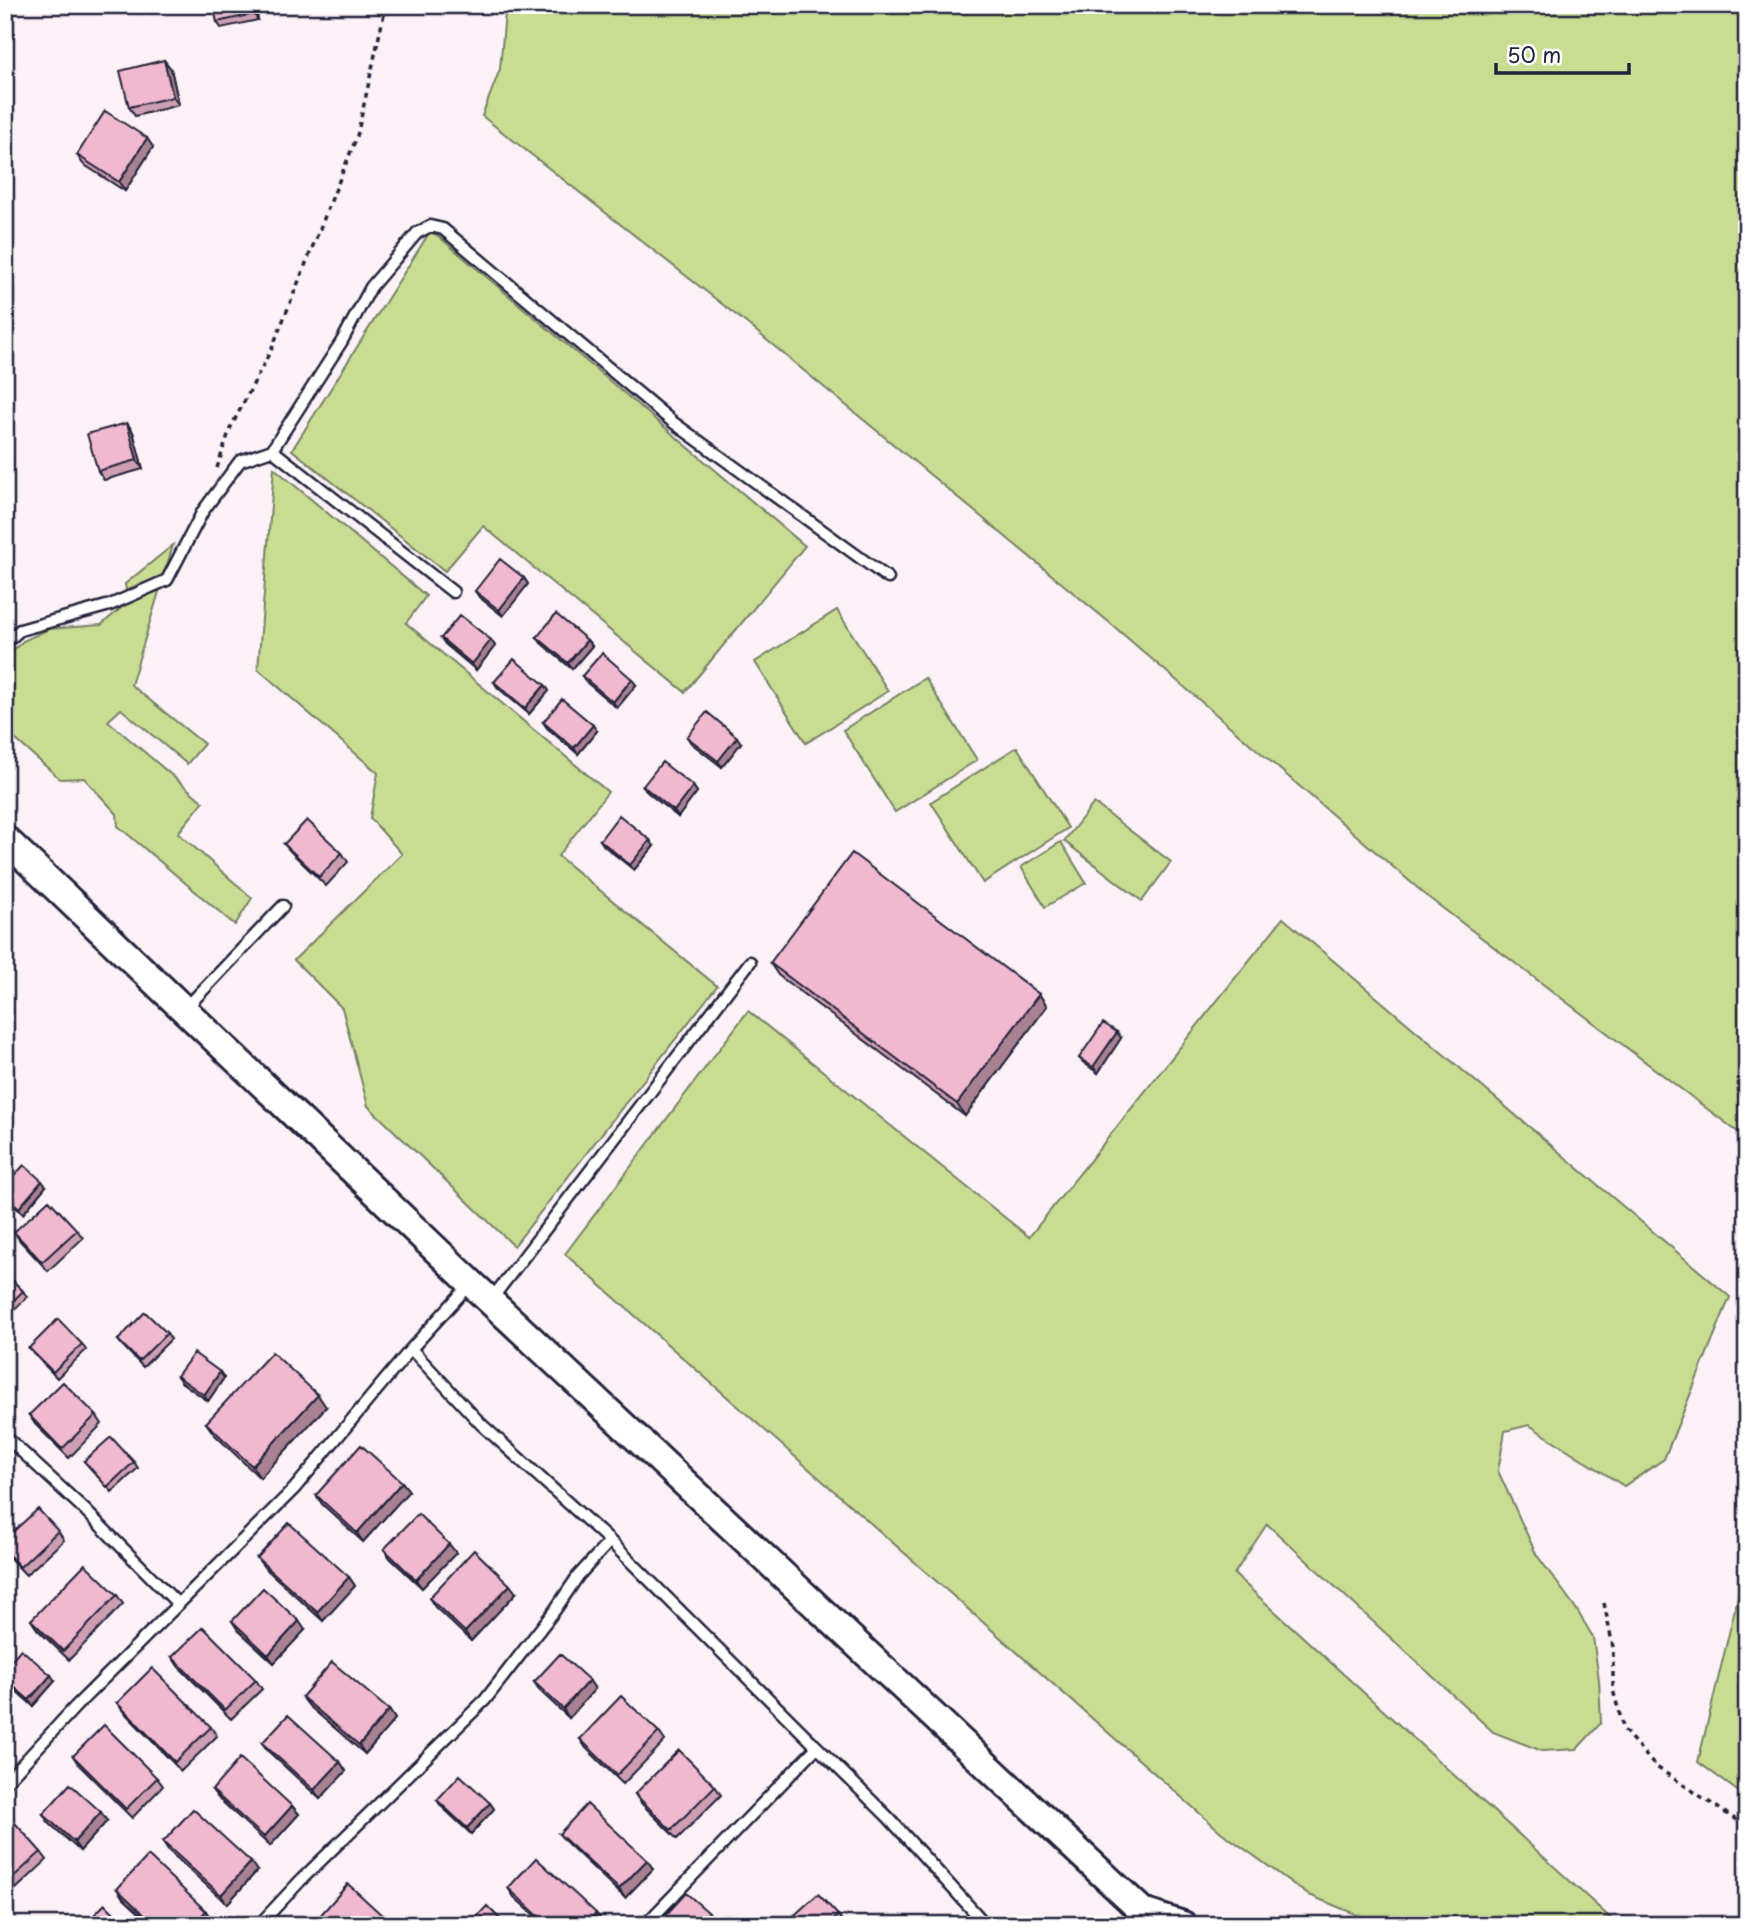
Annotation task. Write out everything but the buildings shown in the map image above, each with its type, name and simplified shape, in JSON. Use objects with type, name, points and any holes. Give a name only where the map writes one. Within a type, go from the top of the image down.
[{"type":"main road","points":[[5,839],[481,1292],[1150,1919],[1183,1925]]},
{"type":"lane","points":[[5,643],[20,630],[110,605],[167,580],[202,511],[240,461],[272,450],[342,341],[371,287],[417,233],[430,226],[443,229],[674,423],[888,578]]},
{"type":"lane","points":[[272,450],[453,592]]},
{"type":"lane","points":[[184,1010],[284,906]]},
{"type":"lane","points":[[5,1783],[75,1707],[294,1489],[411,1349],[481,1292],[750,962]]},
{"type":"lane","points":[[411,1349],[481,1424],[610,1541],[888,1817],[986,1925]]},
{"type":"lane","points":[[5,1436],[85,1510],[178,1604]]},
{"type":"lane","points":[[259,1925],[301,1880],[485,1700],[578,1576],[610,1541]]},
{"type":"lane","points":[[645,1925],[817,1747]]},
{"type":"path","points":[[215,476],[230,429],[272,348],[357,136],[386,5]]},
{"type":"path","points":[[1604,1603],[1613,1647],[1613,1690],[1624,1730],[1655,1766],[1747,1827]]},
{"type":"green space","points":[[509,5],[1747,5],[1747,1139],[1428,897],[1110,623],[745,322],[482,116],[500,69],[505,13]]},
{"type":"green space","points":[[431,230],[805,546],[685,692],[483,526],[445,571],[292,450]]},
{"type":"green space","points":[[274,468],[426,596],[406,623],[608,792],[558,856],[717,986],[514,1246],[368,1106],[342,1008],[294,960],[402,854],[370,818],[378,773],[258,669]]},
{"type":"green space","points":[[173,545],[131,685],[204,744],[187,764],[121,709],[108,721],[203,802],[178,833],[252,898],[235,925],[118,826],[117,814],[84,778],[60,779],[5,730],[5,658],[23,641],[49,629],[101,625],[128,602],[125,584]]},
{"type":"green space","points":[[837,610],[888,691],[806,743],[755,662]]},
{"type":"green space","points":[[925,678],[977,760],[895,812],[843,730]]},
{"type":"green space","points":[[1017,747],[1068,828],[983,883],[931,802]]},
{"type":"green space","points":[[1094,803],[1171,862],[1142,901],[1064,841]]},
{"type":"green space","points":[[1061,842],[1086,883],[1045,907],[1021,867]]},
{"type":"green space","points":[[1283,918],[1730,1297],[1664,1459],[1624,1486],[1529,1425],[1505,1431],[1498,1471],[1536,1554],[1575,1607],[1593,1637],[1601,1723],[1577,1749],[1542,1751],[1493,1732],[1267,1524],[1234,1574],[1618,1925],[1381,1925],[1307,1894],[1221,1832],[565,1254],[748,1011],[1029,1237]]},
{"type":"green space","points":[[1747,1559],[1747,1798],[1698,1762]]}]
